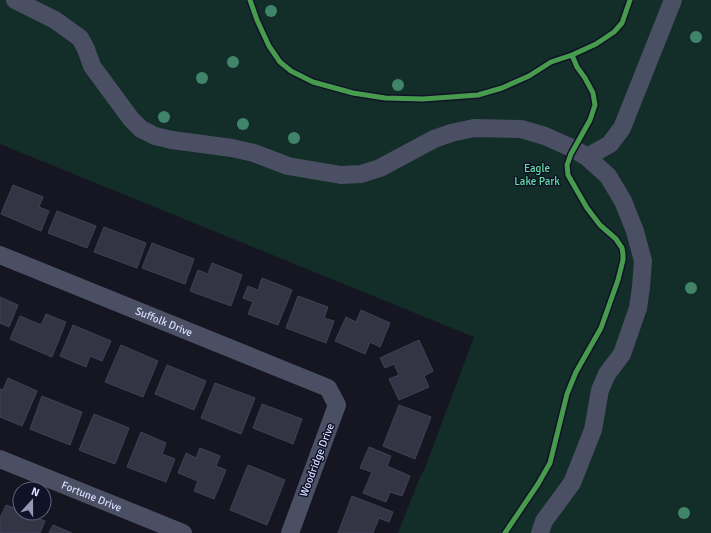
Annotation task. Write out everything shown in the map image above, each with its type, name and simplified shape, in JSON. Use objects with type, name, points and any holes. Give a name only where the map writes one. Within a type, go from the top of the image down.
[{"type":"street","points":[[15,0],[56,20],[80,38],[92,66],[131,119],[141,129],[155,136],[172,140],[232,148],[254,153],[288,166],[341,175],[361,174],[380,168],[434,139],[474,128],[521,129],[574,148],[588,157],[608,176],[623,202],[635,231],[643,261],[638,308],[622,354],[607,374],[600,390],[593,430],[572,483],[544,521],[540,533]]},
{"type":"street","points":[[588,157],[610,144],[622,128],[673,0]]},
{"type":"street","name":"Suffolk Drive","points":[[0,255],[328,388]]},
{"type":"street","name":"Woodridge Drive","points":[[290,533],[337,405],[328,388]]},
{"type":"street","name":"Fortune Drive","points":[[0,459],[183,533]]},
{"type":"green space","name":"Eagle Lake Park","points":[[0,0],[711,0],[711,533],[398,533],[425,468],[474,337],[0,144]]},
{"type":"building","points":[[13,185],[43,197],[39,207],[49,211],[41,231],[1,214]]},
{"type":"building","points":[[57,211],[96,226],[87,248],[48,233]]},
{"type":"building","points":[[104,227],[146,243],[137,268],[94,252]]},
{"type":"building","points":[[152,243],[194,259],[185,284],[142,268]]},
{"type":"building","points":[[212,263],[242,275],[231,306],[190,291],[198,270],[208,274]]},
{"type":"building","points":[[262,278],[292,290],[278,325],[248,314],[253,302],[243,298],[248,286],[258,290]]},
{"type":"building","points":[[298,296],[328,307],[324,318],[334,321],[326,343],[286,328]]},
{"type":"building","points":[[0,297],[18,305],[9,327],[0,323]]},
{"type":"building","points":[[361,310],[390,323],[380,347],[370,342],[365,354],[335,341],[346,317],[356,322]]},
{"type":"building","points":[[46,314],[66,322],[52,357],[10,339],[20,316],[41,325]]},
{"type":"building","points":[[73,325],[111,341],[102,361],[90,356],[86,367],[60,356]]},
{"type":"building","points":[[419,340],[433,371],[424,376],[429,387],[399,400],[389,379],[399,375],[394,364],[385,368],[380,358]]},
{"type":"building","points":[[121,345],[158,361],[143,397],[105,382]]},
{"type":"building","points":[[167,365],[206,381],[194,410],[155,394]]},
{"type":"building","points":[[8,378],[37,391],[22,426],[0,417],[0,389],[3,390]]},
{"type":"building","points":[[215,383],[255,398],[241,434],[201,418]]},
{"type":"building","points":[[42,396],[82,412],[70,445],[30,429]]},
{"type":"building","points":[[262,404],[302,419],[293,444],[253,428]]},
{"type":"building","points":[[399,405],[431,417],[415,459],[383,446]]},
{"type":"building","points":[[94,414],[129,428],[115,464],[79,450]]},
{"type":"building","points":[[141,432],[166,443],[162,454],[175,459],[166,482],[127,467]]},
{"type":"building","points":[[369,447],[391,456],[387,466],[410,476],[402,496],[390,492],[386,502],[363,493],[372,472],[360,468]]},
{"type":"building","points":[[200,448],[220,456],[216,466],[226,470],[214,499],[194,491],[198,481],[178,473],[186,453],[196,458]]},
{"type":"building","points":[[248,465],[285,480],[267,525],[230,510]]},
{"type":"building","points":[[352,496],[393,512],[389,522],[379,518],[373,533],[338,533]]},
{"type":"building","points":[[6,505],[12,507],[12,521],[45,521],[40,533],[0,533],[0,518]]},
{"type":"building","points":[[53,525],[72,533],[49,533]]},
{"type":"cycle path","points":[[250,0],[269,46],[280,62],[291,71],[313,82],[353,93],[385,98],[423,99],[478,95],[502,88],[529,76],[551,62],[572,55],[596,44],[614,32],[622,23],[630,0]]},
{"type":"cycle path","points":[[505,533],[538,484],[550,463],[567,394],[576,372],[601,328],[618,280],[623,260],[622,248],[616,239],[600,225],[587,208],[568,175],[567,165],[571,154],[590,120],[595,105],[593,93],[577,67],[572,55]]}]
